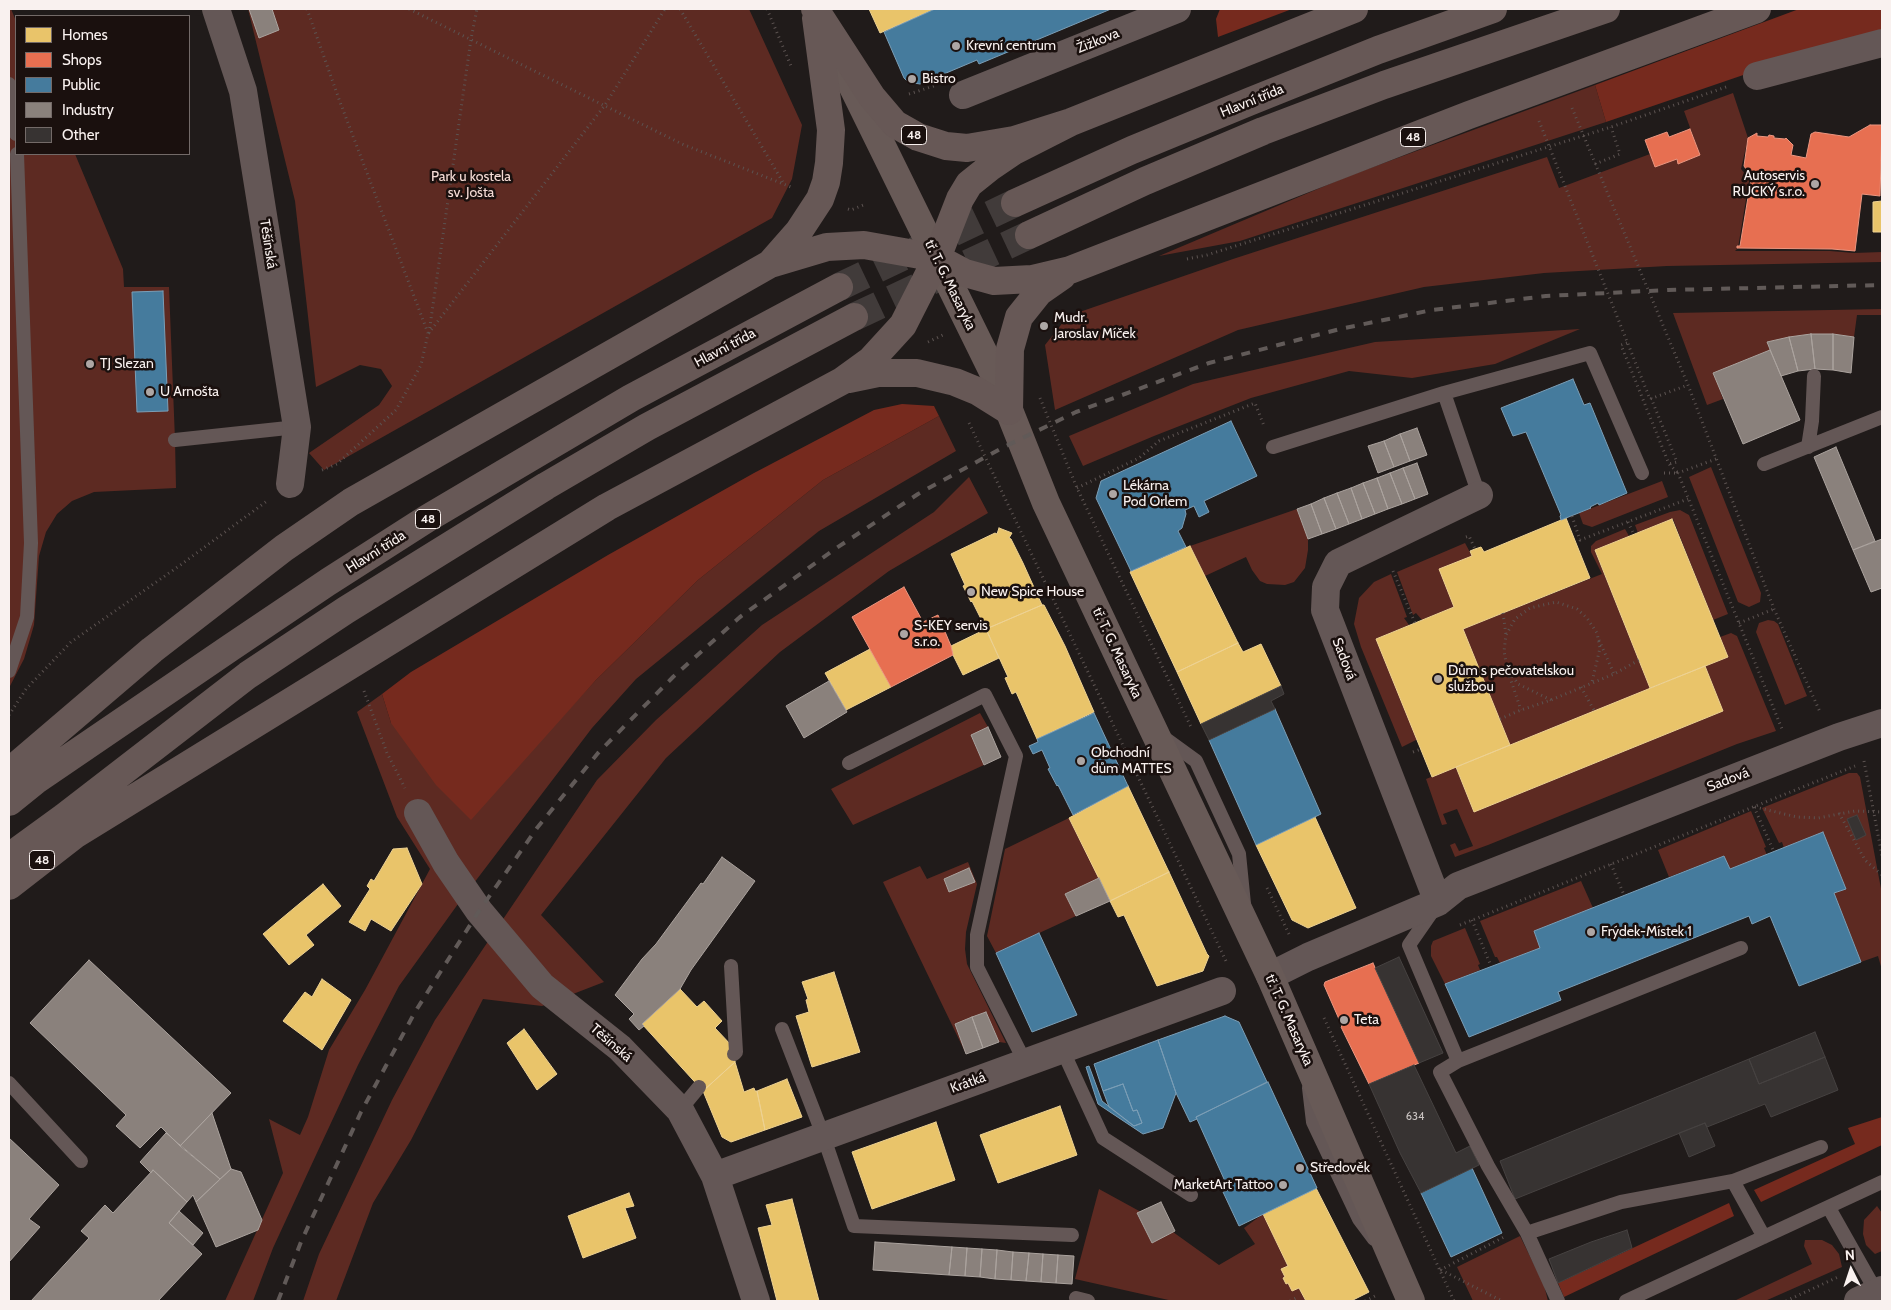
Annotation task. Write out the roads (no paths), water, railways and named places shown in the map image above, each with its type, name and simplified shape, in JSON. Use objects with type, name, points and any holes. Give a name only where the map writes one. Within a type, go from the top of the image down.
[{"type":"main road","name":"48","points":[[815,9],[872,97],[895,124],[918,137],[946,146],[967,148],[1014,140],[1071,122],[1354,9]]},
{"type":"main road","name":"48","points":[[770,264],[799,231],[820,200],[829,163],[832,130],[815,9]]},
{"type":"main road","name":"Hlavní třída","points":[[1014,203],[1132,150],[1251,101],[1378,50],[1493,9]]},
{"type":"main road","points":[[1029,235],[1145,181],[1264,131],[1384,85],[1606,9]]},
{"type":"main road","name":"48","points":[[21,772],[152,650],[284,548],[350,502],[770,264],[827,247],[864,245],[937,258],[965,273],[994,281],[1032,279],[1070,270],[1469,115],[1757,9]]},
{"type":"main road","name":"48","points":[[9,857],[70,825],[607,507],[842,381],[872,360],[903,325],[937,258],[960,199],[969,184],[1014,151],[1071,122]]},
{"type":"main road","name":"48","points":[[994,382],[1010,349],[1019,317],[1038,292],[1070,270]]},
{"type":"main road","name":"Hlavní třída","points":[[9,802],[21,772],[263,626],[428,518],[631,398],[839,287]]},
{"type":"main road","name":"48","points":[[9,886],[70,825],[248,675],[346,610],[546,486],[647,427],[854,317]]},
{"type":"main road","name":"48","points":[[842,381],[878,373],[917,373],[955,382],[994,382]]},
{"type":"main road","name":"48","points":[[994,382],[1009,411]]},
{"type":"street","name":"Těšínská","points":[[216,9],[243,91],[297,427],[290,484]]},
{"type":"street","name":"tř. T. G. Masaryka","points":[[815,9],[937,258],[994,382]]},
{"type":"street","name":"Žižkova","points":[[963,95],[1177,9]]},
{"type":"street","points":[[1757,76],[1882,43]]},
{"type":"street","name":"tř. T. G. Masaryka","points":[[1009,411],[1041,489],[1270,976],[1411,1301]]},
{"type":"street","name":"Sadová","points":[[1438,902],[1325,610],[1326,586],[1338,563],[1480,495]]},
{"type":"street","name":"Sadová","points":[[1270,976],[1308,957],[1438,902],[1458,886],[1839,737],[1875,726]]},
{"type":"street","name":"Těšínská","points":[[418,813],[446,863],[479,911],[542,986],[620,1048],[680,1110],[715,1176],[756,1301]]},
{"type":"street","name":"Krátká","points":[[715,1176],[1062,1049],[1226,979]]},
{"type":"lane","points":[[9,84],[15,103]]},
{"type":"lane","points":[[9,671],[27,618],[31,543],[17,155]]},
{"type":"lane","points":[[1273,447],[1444,393],[1590,353],[1642,472]]},
{"type":"lane","points":[[1808,447],[1812,421],[1814,376]]},
{"type":"lane","points":[[1444,393],[1480,495]]},
{"type":"lane","points":[[1764,464],[1882,417]]},
{"type":"lane","points":[[175,440],[297,427]]},
{"type":"lane","points":[[849,763],[985,695],[1016,756],[977,935],[977,967],[1025,1062]]},
{"type":"lane","points":[[1438,902],[1409,945],[1458,1061]]},
{"type":"lane","points":[[1558,1301],[1525,1231],[1488,1166],[1440,1072],[1458,1061],[1741,948]]},
{"type":"lane","points":[[731,966],[736,1052],[734,1054]]},
{"type":"lane","points":[[782,1029],[823,1135],[854,1226],[1072,1235]]},
{"type":"lane","points":[[1062,1049],[1103,1138],[1191,1196]]},
{"type":"lane","points":[[9,1083],[81,1161]]},
{"type":"lane","points":[[680,1110],[699,1088]]},
{"type":"lane","points":[[1525,1231],[1621,1202],[1733,1181],[1821,1147]]},
{"type":"lane","points":[[1733,1181],[1764,1237]]},
{"type":"lane","points":[[1626,1301],[1882,1182]]},
{"type":"lane","points":[[1829,1208],[1861,1266],[1872,1295]]},
{"type":"tunnel","points":[[839,287],[1015,203]]},
{"type":"tunnel","points":[[854,317],[1029,235]]},
{"type":"railway","points":[[278,1301],[301,1242],[361,1112],[415,1012],[479,911],[537,828],[598,753],[673,677],[740,617],[835,549],[918,494],[1002,448],[1076,412],[1209,363],[1340,329],[1432,310],[1546,296],[1668,290],[1882,285]]},
{"type":"place","name":"Krevní centrum","points":[[956,46]]},
{"type":"place","name":"Bistro","points":[[912,79]]},
{"type":"place","name":"Autoservis RUCKÝ s.r.o.","points":[[1815,184]]},
{"type":"place","name":"Mudr. Jaroslav Míček","points":[[1044,326]]},
{"type":"place","name":"TJ Slezan","points":[[90,364]]},
{"type":"place","name":"U Arnošta","points":[[150,392]]},
{"type":"place","name":"Lékárna Pod Orlem","points":[[1113,494]]},
{"type":"place","name":"New Spice House","points":[[971,592]]},
{"type":"place","name":"S-KEY servis s.r.o.","points":[[904,634]]},
{"type":"place","name":"Dům s pečovatelskou službou","points":[[1438,679]]},
{"type":"place","name":"Obchodní dům MATTES","points":[[1081,761]]},
{"type":"place","name":"Frýdek-Místek 1","points":[[1591,932]]},
{"type":"place","name":"Teta","points":[[1344,1020]]},
{"type":"place","name":"Středověk","points":[[1300,1168]]},
{"type":"place","name":"MarketArt Tattoo","points":[[1283,1185]]},
{"type":"park label","name":"Park u kostela sv. Jošta","points":[[471,186]]}]
